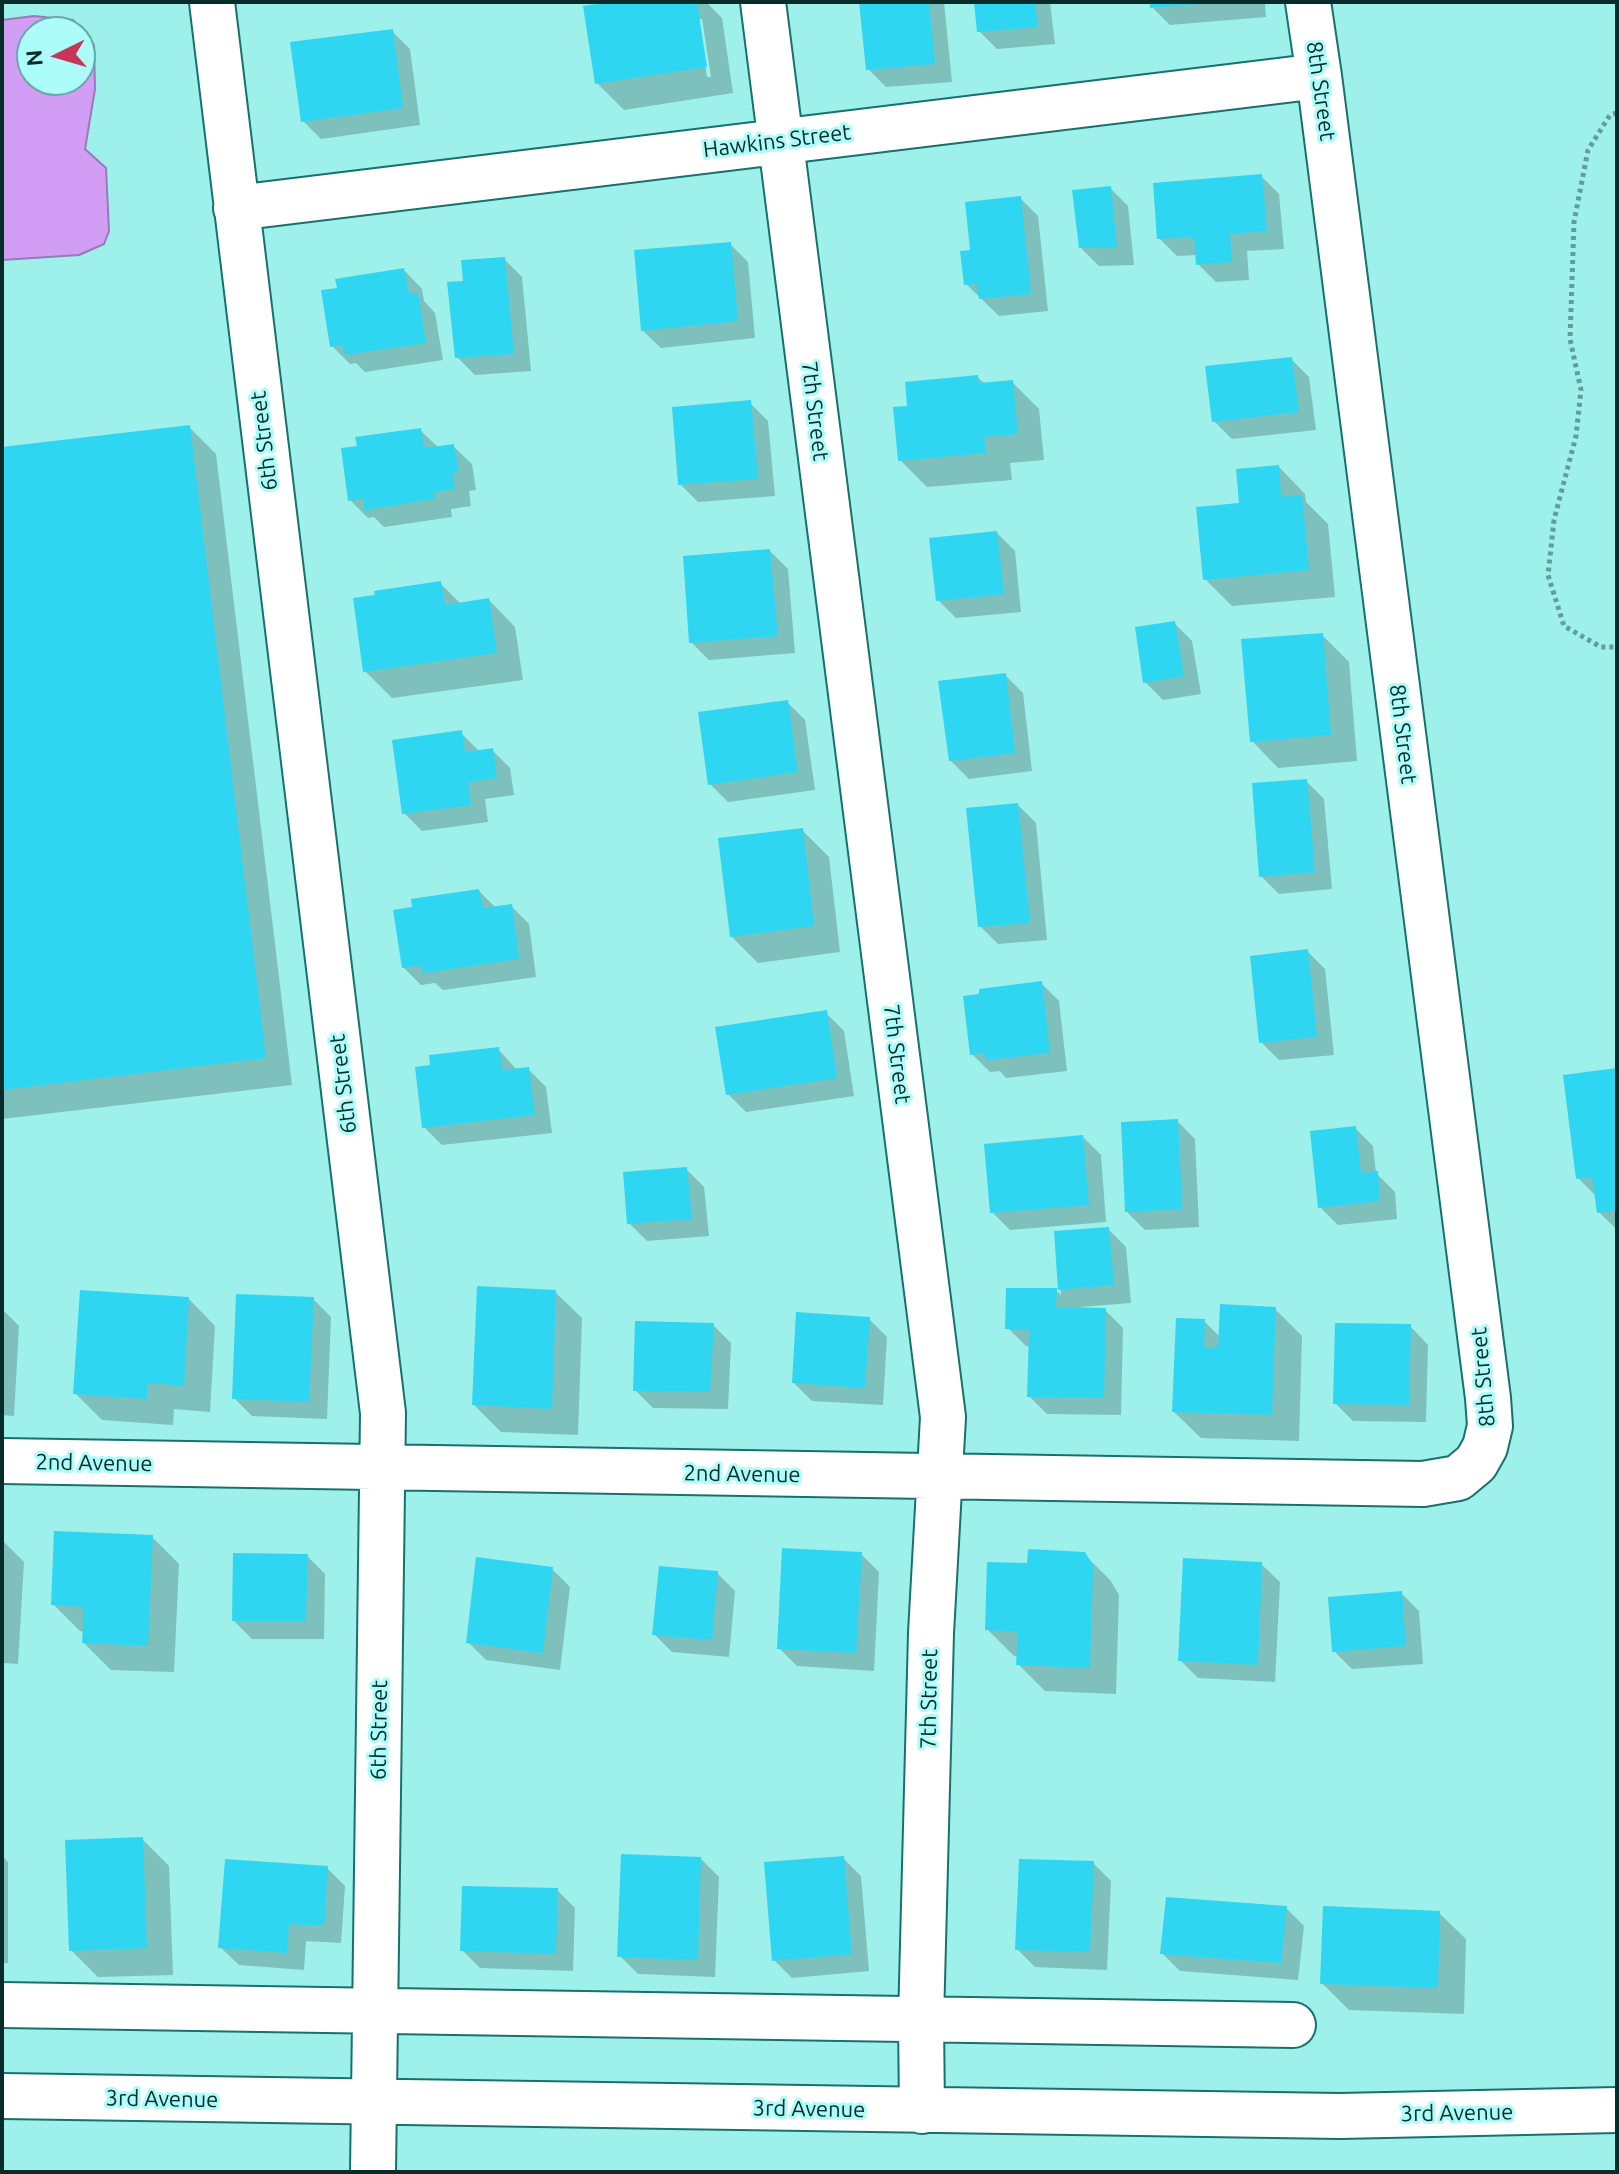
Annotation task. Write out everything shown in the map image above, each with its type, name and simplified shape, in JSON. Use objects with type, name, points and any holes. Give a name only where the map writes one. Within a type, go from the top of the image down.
[{"type":"street","name":"6th Street","points":[[212,2],[383,1413],[373,2172]]},
{"type":"street","name":"7th Street","points":[[763,2],[943,1417],[931,1633],[921,2021],[922,2111]]},
{"type":"street","name":"8th Street","points":[[1308,2],[1488,1398],[1490,1426],[1485,1447],[1476,1463]]},
{"type":"street","name":"Hawkins Street","points":[[236,208],[1319,76]]},
{"type":"street","name":"2nd Avenue","points":[[2,1461],[1423,1484],[1458,1478],[1476,1463]]},
{"type":"street","points":[[2,2005],[1293,2025]]},
{"type":"street","name":"3rd Avenue","points":[[2,2096],[1340,2116],[1617,2110]]},
{"type":"path","points":[[1617,113],[1610,115],[1588,150],[1574,222],[1570,339],[1581,390],[1576,436],[1554,520],[1548,575],[1564,626],[1601,647],[1617,647]]},
{"type":"shaded area","points":[[16,18],[16,96],[94,96],[85,149],[106,168],[109,231],[104,244],[79,255],[2,260],[2,20]]},
{"type":"building","points":[[610,2],[697,2],[707,67],[595,84],[583,6]]},
{"type":"building","points":[[859,2],[929,2],[935,64],[866,70]]},
{"type":"building","points":[[974,2],[1035,2],[1038,27],[977,32]]},
{"type":"building","points":[[1150,2],[1197,2],[1197,4],[1150,8]]},
{"type":"building","points":[[393,29],[403,108],[301,122],[290,42]]},
{"type":"building","points":[[1262,174],[1267,231],[1230,234],[1232,262],[1196,265],[1194,237],[1157,239],[1153,183]]},
{"type":"building","points":[[1111,186],[1117,248],[1079,248],[1072,190]]},
{"type":"building","points":[[1021,196],[1031,294],[979,299],[977,284],[964,285],[960,251],[970,250],[965,202]]},
{"type":"building","points":[[731,242],[738,321],[641,331],[634,250]]},
{"type":"building","points":[[505,257],[514,354],[455,358],[447,282],[463,281],[461,260]]},
{"type":"building","points":[[404,268],[409,294],[418,293],[426,343],[345,355],[343,345],[330,347],[321,290],[337,288],[335,279]]},
{"type":"building","points":[[1292,357],[1299,412],[1212,422],[1205,366]]},
{"type":"building","points":[[978,375],[979,383],[1013,380],[1018,434],[984,437],[986,453],[898,461],[893,407],[907,406],[905,382]]},
{"type":"building","points":[[751,400],[758,479],[678,485],[672,407]]},
{"type":"building","points":[[190,425],[266,1058],[2,1090],[2,447]]},
{"type":"building","points":[[421,428],[424,448],[454,444],[459,472],[452,473],[455,489],[434,492],[435,499],[364,510],[363,498],[348,501],[341,448],[357,446],[355,437]]},
{"type":"building","points":[[1279,465],[1281,497],[1302,495],[1309,570],[1203,580],[1196,507],[1239,503],[1236,469]]},
{"type":"building","points":[[997,531],[1004,594],[936,601],[929,538]]},
{"type":"building","points":[[770,549],[778,636],[689,643],[683,556]]},
{"type":"building","points":[[441,581],[445,605],[489,598],[497,653],[363,672],[353,598],[375,595],[374,591]]},
{"type":"building","points":[[1175,621],[1184,676],[1143,683],[1135,627]]},
{"type":"building","points":[[1323,633],[1331,735],[1250,742],[1241,639]]},
{"type":"building","points":[[1006,673],[1015,753],[949,761],[938,681]]},
{"type":"building","points":[[788,700],[798,772],[708,785],[698,712]]},
{"type":"building","points":[[462,730],[465,752],[493,748],[497,778],[468,782],[471,805],[402,814],[392,740]]},
{"type":"building","points":[[1307,779],[1315,872],[1259,877],[1252,783]]},
{"type":"building","points":[[1018,803],[1030,923],[978,927],[966,808]]},
{"type":"building","points":[[803,828],[814,926],[730,937],[718,838]]},
{"type":"building","points":[[479,889],[483,908],[512,904],[519,959],[423,973],[421,965],[402,968],[393,910],[412,907],[411,899]]},
{"type":"building","points":[[1308,949],[1317,1037],[1259,1043],[1250,956]]},
{"type":"building","points":[[1042,981],[1050,1053],[986,1060],[986,1053],[970,1055],[963,996],[979,994],[979,989]]},
{"type":"building","points":[[827,1010],[837,1078],[726,1095],[715,1027]]},
{"type":"building","points":[[499,1047],[502,1070],[529,1067],[535,1115],[422,1128],[415,1067],[430,1065],[429,1055]]},
{"type":"building","points":[[1617,1068],[1617,1210],[1597,1213],[1592,1177],[1576,1179],[1563,1075]]},
{"type":"building","points":[[1178,1119],[1182,1209],[1125,1212],[1121,1122]]},
{"type":"building","points":[[1356,1126],[1361,1173],[1378,1171],[1380,1201],[1318,1208],[1310,1131]]},
{"type":"building","points":[[1083,1135],[1089,1205],[990,1213],[984,1144]]},
{"type":"building","points":[[687,1167],[692,1219],[627,1224],[623,1172]]},
{"type":"building","points":[[1109,1227],[1114,1285],[1058,1290],[1054,1231]]},
{"type":"building","points":[[477,1286],[556,1290],[552,1409],[472,1405]]},
{"type":"building","points":[[1006,1288],[1057,1288],[1056,1307],[1106,1308],[1104,1398],[1027,1397],[1029,1330],[1005,1329]]},
{"type":"building","points":[[80,1290],[189,1297],[184,1386],[147,1383],[147,1399],[73,1394]]},
{"type":"building","points":[[236,1294],[314,1297],[309,1402],[232,1399]]},
{"type":"building","points":[[1220,1304],[1276,1307],[1272,1415],[1172,1412],[1176,1318],[1205,1319],[1204,1347],[1218,1347]]},
{"type":"building","points":[[796,1312],[870,1317],[865,1388],[792,1383]]},
{"type":"building","points":[[635,1321],[714,1323],[710,1392],[633,1391]]},
{"type":"building","points":[[1335,1323],[1411,1324],[1409,1405],[1333,1404]]},
{"type":"building","points":[[54,1531],[153,1535],[148,1646],[82,1643],[84,1607],[51,1605]]},
{"type":"building","points":[[782,1548],[862,1552],[856,1653],[777,1649]]},
{"type":"building","points":[[1028,1549],[1085,1552],[1093,1566],[1090,1668],[1016,1665],[1018,1632],[985,1630],[987,1562],[1027,1563]]},
{"type":"building","points":[[233,1553],[308,1554],[306,1621],[232,1621]]},
{"type":"building","points":[[476,1557],[553,1567],[543,1653],[466,1643]]},
{"type":"building","points":[[1183,1558],[1262,1562],[1258,1665],[1178,1661]]},
{"type":"building","points":[[659,1566],[718,1571],[712,1640],[652,1635]]},
{"type":"building","points":[[1402,1591],[1406,1646],[1332,1652],[1328,1597]]},
{"type":"building","points":[[143,1837],[147,1948],[69,1951],[65,1840]]},
{"type":"building","points":[[621,1854],[701,1857],[698,1960],[617,1957]]},
{"type":"building","points":[[844,1856],[852,1954],[772,1961],[764,1862]]},
{"type":"building","points":[[225,1859],[328,1866],[324,1926],[289,1924],[287,1953],[218,1948]]},
{"type":"building","points":[[1019,1859],[1094,1861],[1090,1952],[1015,1950]]},
{"type":"building","points":[[462,1886],[558,1888],[556,1954],[460,1951]]},
{"type":"building","points":[[1166,1897],[1287,1906],[1281,1963],[1160,1954]]},
{"type":"building","points":[[1323,1906],[1440,1911],[1438,1988],[1320,1984]]}]
